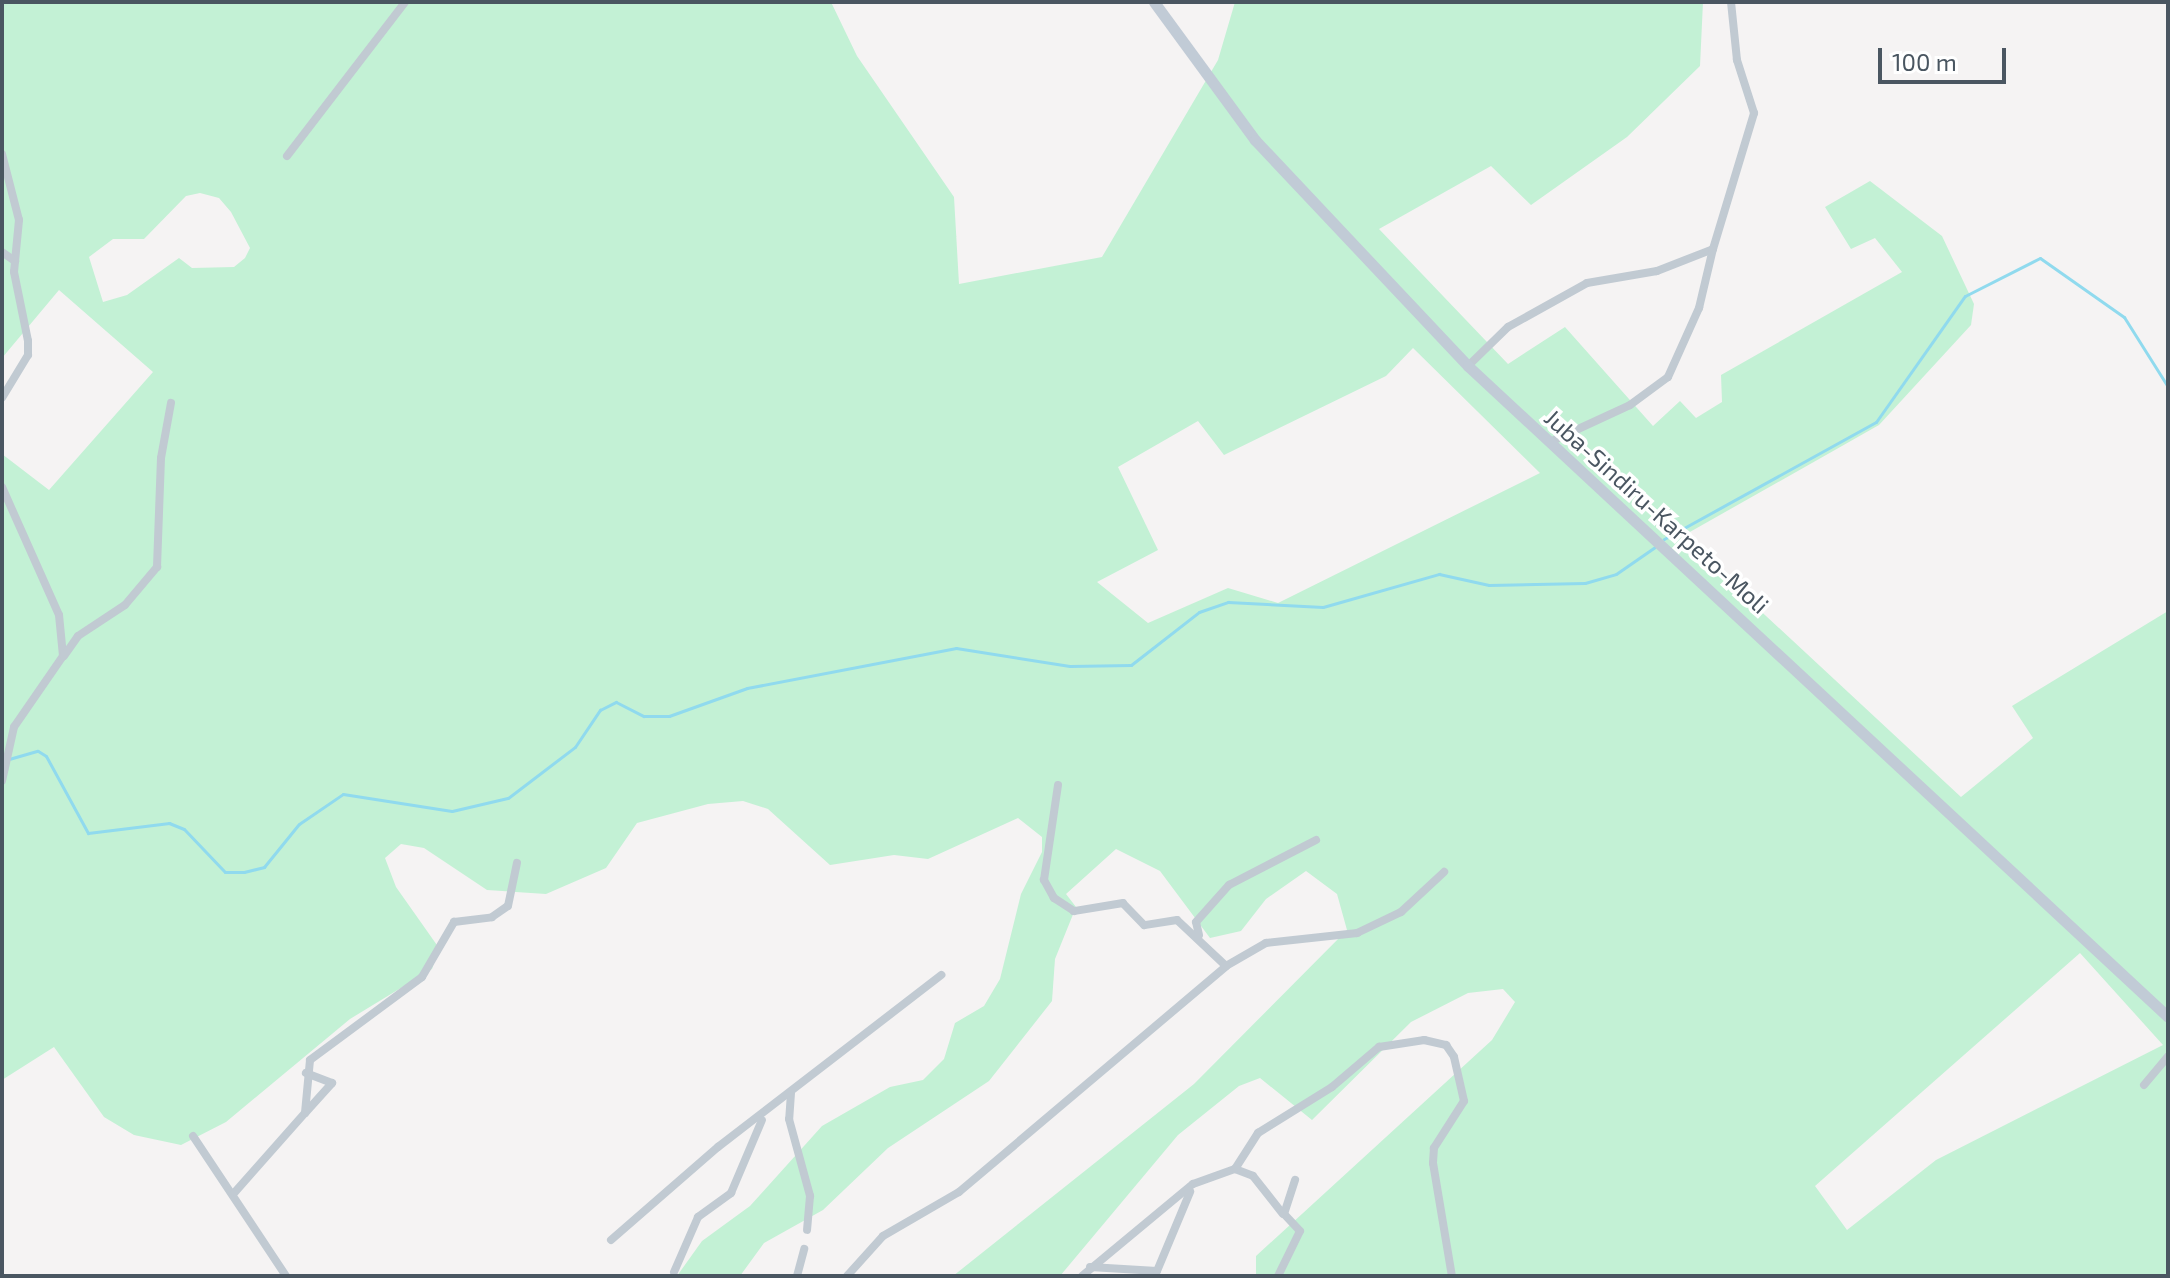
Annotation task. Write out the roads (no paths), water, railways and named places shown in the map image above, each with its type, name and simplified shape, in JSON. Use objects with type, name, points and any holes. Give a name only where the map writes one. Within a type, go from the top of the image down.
[{"type":"main road","name":"Juba-Sindiru-Karpeto-Moli","points":[[1154,2],[1255,140],[1468,366],[2168,1017]]},
{"type":"street","points":[[287,156],[405,2]]},
{"type":"street","points":[[1550,442],[1630,405],[1668,377],[1699,308],[1713,249],[1754,113],[1737,60],[1731,2]]},
{"type":"street","points":[[2,154],[19,220],[15,261],[28,355],[2,398]]},
{"type":"street","points":[[1468,366],[1508,327],[1587,283],[1657,271],[1713,249]]},
{"type":"street","points":[[2,252],[15,261]]},
{"type":"street","points":[[2,781],[14,727],[63,656],[78,636],[125,605],[157,567],[161,458],[171,403]]},
{"type":"street","points":[[2,487],[59,615],[63,656]]},
{"type":"street","points":[[1058,785],[1044,880],[1054,898],[1074,911],[1123,903],[1144,925],[1177,920],[1199,936],[1226,966]]},
{"type":"street","points":[[1199,936],[1196,922],[1229,885],[1316,840]]},
{"type":"street","points":[[305,1113],[306,1073],[316,1054],[422,977],[454,922],[492,917],[508,906],[517,863]]},
{"type":"street","points":[[847,1276],[883,1236],[959,1192],[1226,966],[1266,943],[1357,933],[1401,912],[1444,872]]},
{"type":"street","points":[[611,1240],[718,1147],[762,1119],[941,975]]},
{"type":"street","points":[[1235,1169],[1258,1133],[1332,1087],[1379,1047],[1424,1040],[1446,1045],[1464,1101],[1434,1148],[1433,1163],[1452,1276]]},
{"type":"street","points":[[2144,1085],[2168,1056]]},
{"type":"street","points":[[235,1192],[332,1083],[306,1073]]},
{"type":"street","points":[[791,1093],[789,1119],[810,1196],[807,1230]]},
{"type":"street","points":[[674,1272],[698,1217],[731,1193],[762,1119]]},
{"type":"street","points":[[193,1136],[235,1192],[284,1273],[274,1276]]},
{"type":"street","points":[[1082,1276],[1089,1267],[1212,1174],[1235,1169],[1253,1176],[1300,1231],[1278,1276]]},
{"type":"street","points":[[1284,1214],[1295,1180]]},
{"type":"street","points":[[1089,1267],[1157,1271],[1190,1191]]},
{"type":"street","points":[[797,1276],[804,1249]]},
{"type":"waterway","points":[[1664,539],[1876,422],[1965,296],[2040,258],[2124,317],[2168,387]]},
{"type":"waterway","points":[[2,761],[38,751],[46,756],[88,833],[169,823],[184,829],[225,872],[244,872],[264,867],[299,824],[343,794],[452,811],[508,798],[575,747],[600,710],[616,702],[644,716],[669,716],[747,688],[956,648],[1070,666],[1131,665],[1199,612],[1228,602],[1323,607],[1439,574],[1489,585],[1585,583],[1616,574],[1655,547]]}]
